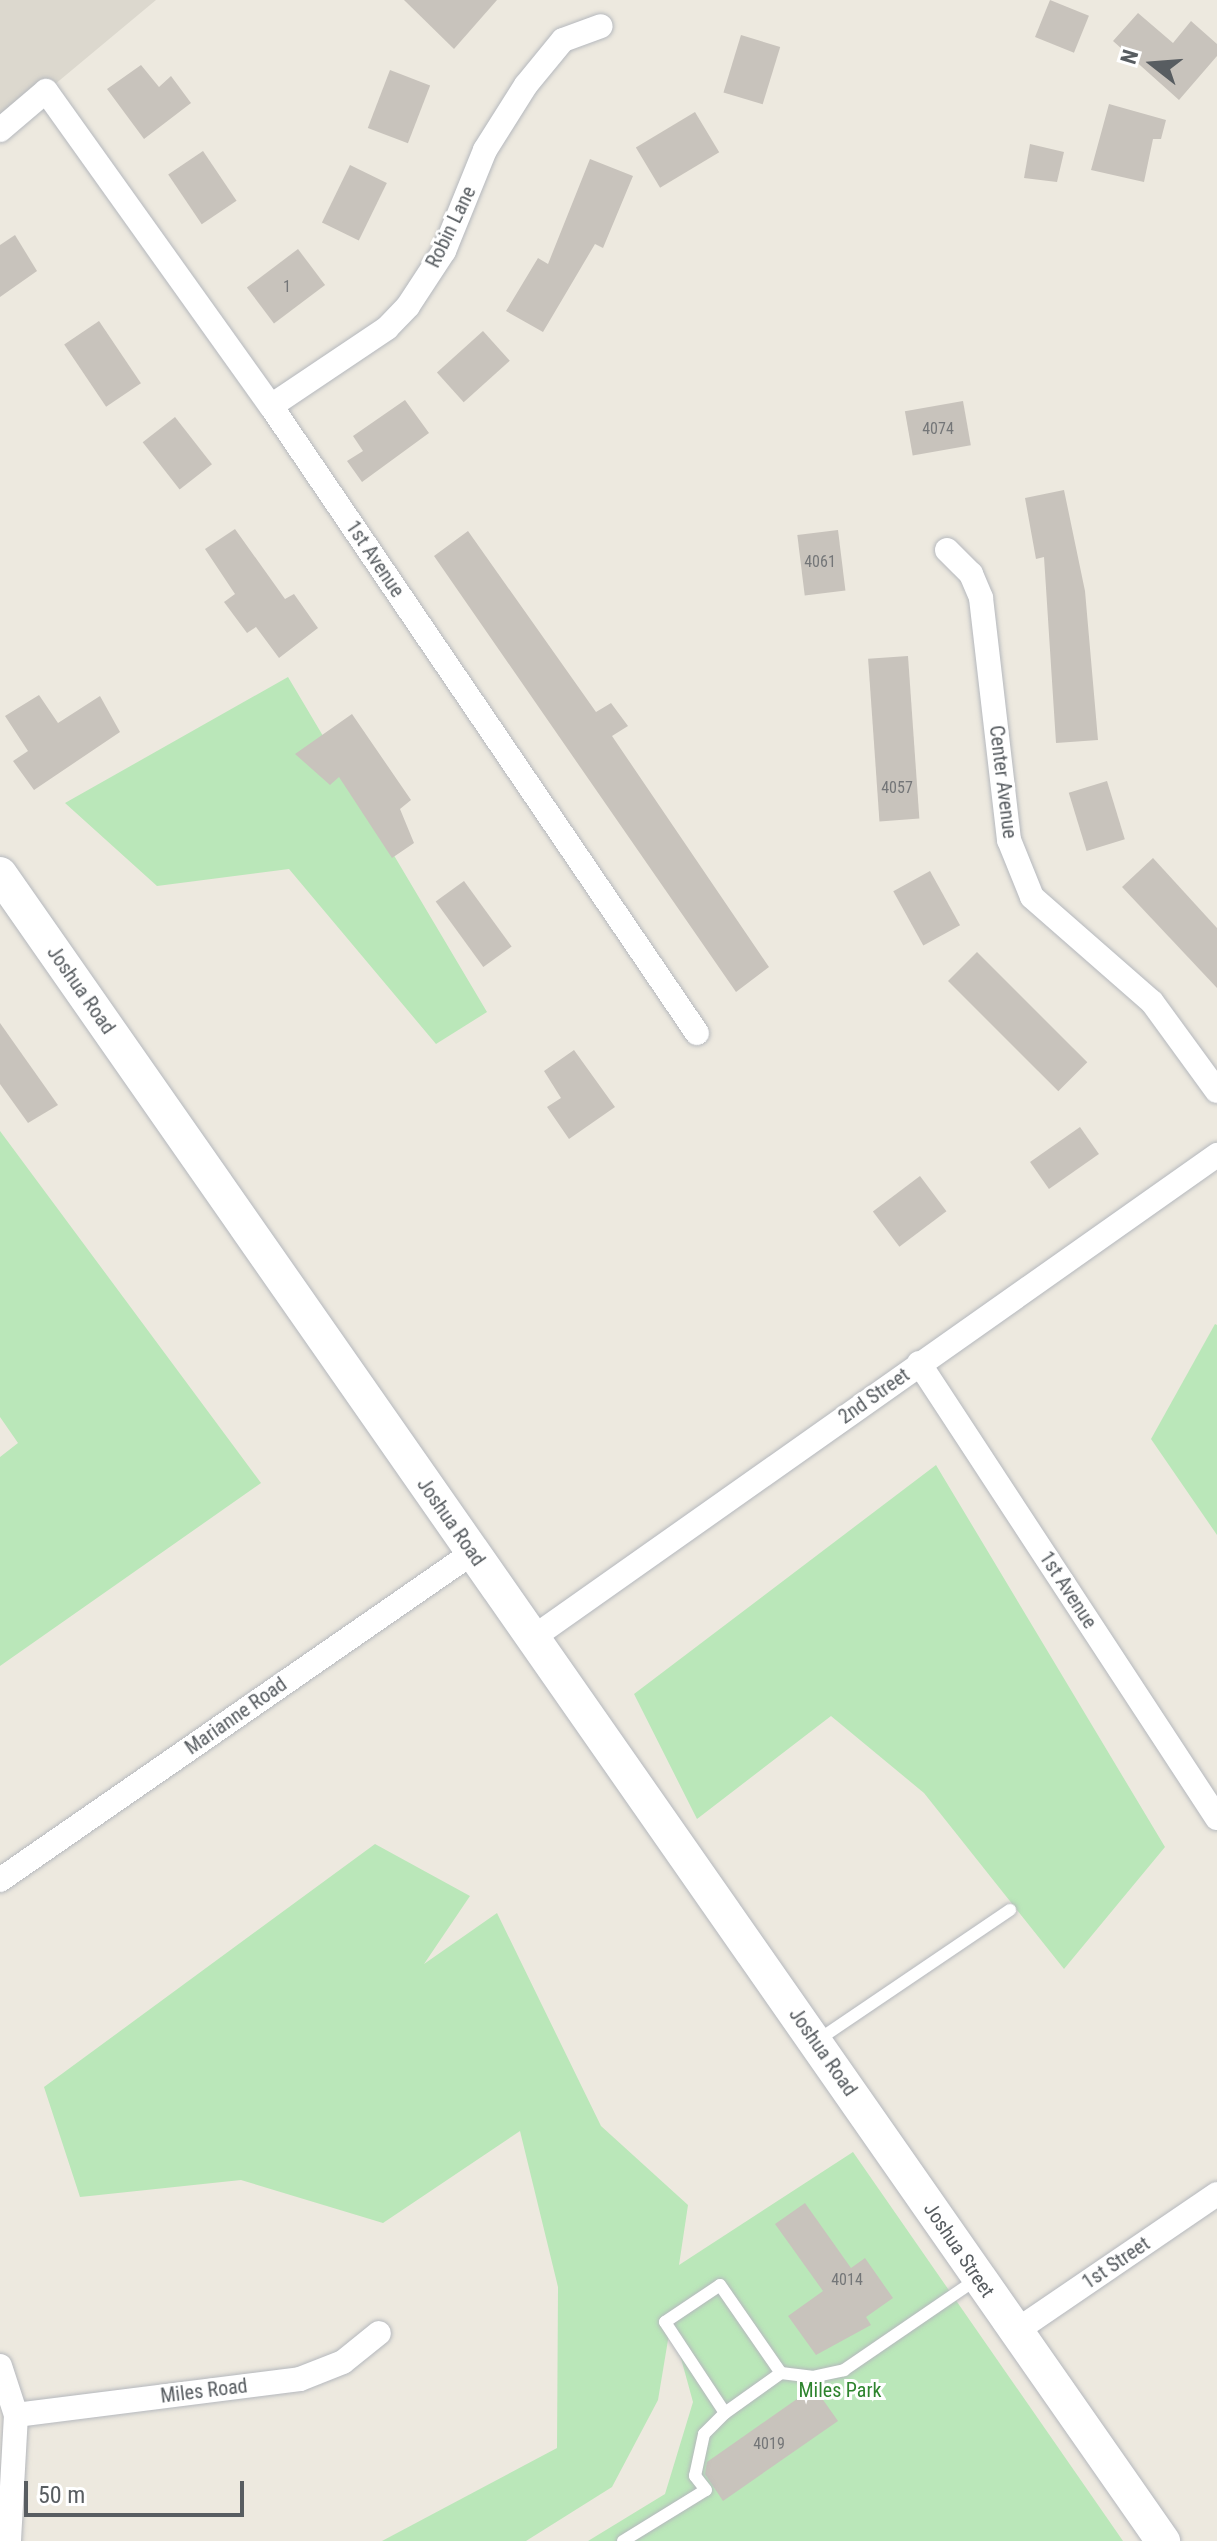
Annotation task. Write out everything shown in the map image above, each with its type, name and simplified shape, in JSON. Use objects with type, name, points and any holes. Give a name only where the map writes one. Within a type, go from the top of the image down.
[{"type":"main road","name":"Joshua Road","points":[[0,874],[531,1639],[904,2168]]},
{"type":"main road","name":"Joshua Street","points":[[904,2168],[1016,2331]]},
{"type":"main road","points":[[1016,2331],[1163,2541]]},
{"type":"street","name":"Robin Lane","points":[[271,406],[387,328],[408,306],[444,251],[485,150],[526,85],[563,40],[601,26]]},
{"type":"street","name":"1st Avenue","points":[[0,130],[46,91],[271,406],[697,1033]]},
{"type":"street","name":"Center Avenue","points":[[947,550],[971,574],[981,598],[1009,840],[1032,897],[1152,1002],[1217,1091]]},
{"type":"street","name":"2nd Street","points":[[531,1639],[1217,1155]]},
{"type":"street","name":"1st Avenue","points":[[919,1363],[1217,1818]]},
{"type":"street","name":"Marianne Road","points":[[0,1880],[472,1553]]},
{"type":"street","name":"1st Street","points":[[1016,2331],[1213,2204]]},
{"type":"street","name":"Miles Road","points":[[16,2415],[300,2379],[343,2362],[379,2333]]},
{"type":"street","points":[[0,2366],[16,2415],[9,2541]]},
{"type":"lane","points":[[815,2042],[1010,1910]]},
{"type":"lane","points":[[623,2541],[706,2490],[695,2476],[704,2434],[725,2413],[781,2373],[812,2377],[844,2370],[978,2279]]},
{"type":"lane","points":[[725,2413],[665,2322],[720,2285],[781,2373]]},
{"type":"shaded area","points":[[0,0],[156,0],[0,130]]},
{"type":"green space","points":[[288,677],[487,1012],[436,1044],[289,869],[157,886],[65,803]]},
{"type":"green space","points":[[0,1131],[261,1483],[0,1666],[0,1457],[18,1443],[0,1417]]},
{"type":"green space","points":[[1217,1325],[1217,1535],[1151,1439]]},
{"type":"green space","points":[[936,1465],[1165,1847],[1064,1969],[924,1793],[831,1716],[697,1819],[634,1694]]},
{"type":"green space","name":"Miles Park","points":[[375,1844],[470,1896],[424,1964],[497,1913],[601,2126],[688,2205],[679,2265],[853,2152],[1123,2541],[588,2541],[665,2494],[693,2402],[671,2322],[658,2400],[612,2487],[526,2541],[382,2541],[557,2448],[558,2287],[520,2131],[383,2223],[241,2180],[80,2197],[44,2087]]},
{"type":"building","points":[[404,0],[497,0],[454,49]]},
{"type":"building","points":[[1050,0],[1089,16],[1074,53],[1035,37]]},
{"type":"building","points":[[1138,13],[1173,43],[1191,21],[1217,44],[1217,56],[1179,100],[1113,41]]},
{"type":"building","points":[[741,35],[780,47],[763,104],[723,92]]},
{"type":"building","points":[[141,65],[159,87],[171,76],[191,103],[144,139],[107,89]]},
{"type":"building","points":[[390,70],[430,85],[408,143],[368,128]]},
{"type":"building","points":[[1109,104],[1166,120],[1161,139],[1153,139],[1144,182],[1091,170]]},
{"type":"building","points":[[695,112],[719,152],[660,188],[636,148]]},
{"type":"building","points":[[1030,144],[1064,152],[1057,182],[1024,178]]},
{"type":"building","points":[[203,151],[237,201],[202,224],[168,174]]},
{"type":"building","points":[[590,159],[633,176],[603,248],[595,244],[543,332],[506,311],[538,258],[548,264]]},
{"type":"building","points":[[350,165],[387,183],[359,240],[322,223]]},
{"type":"building","points":[[15,235],[37,271],[0,297],[0,245]]},
{"type":"building","points":[[298,249],[325,285],[274,323],[247,288]]},
{"type":"building","points":[[99,321],[141,383],[106,407],[64,344]]},
{"type":"building","points":[[483,331],[510,361],[464,402],[437,372]]},
{"type":"building","points":[[405,400],[429,433],[362,482],[347,461],[363,451],[353,436]]},
{"type":"building","points":[[963,401],[971,445],[913,456],[905,411]]},
{"type":"building","points":[[175,417],[212,464],[180,490],[143,442]]},
{"type":"building","points":[[1064,490],[1085,591],[1098,740],[1056,743],[1044,557],[1036,559],[1025,498]]},
{"type":"building","points":[[235,529],[285,599],[294,594],[318,628],[279,658],[256,627],[247,633],[224,602],[235,594],[205,549]]},
{"type":"building","points":[[838,530],[845,591],[805,596],[797,535]]},
{"type":"building","points":[[468,531],[596,712],[611,703],[628,726],[612,736],[769,967],[736,992],[434,556]]},
{"type":"building","points":[[908,656],[919,819],[879,821],[868,659]]},
{"type":"building","points":[[39,695],[58,723],[100,696],[120,732],[34,790],[13,761],[28,751],[5,716]]},
{"type":"building","points":[[352,714],[411,800],[400,809],[414,843],[392,858],[339,777],[330,785],[295,754]]},
{"type":"building","points":[[1107,781],[1125,839],[1087,851],[1069,793]]},
{"type":"building","points":[[1153,858],[1217,928],[1217,988],[1122,887]]},
{"type":"building","points":[[930,871],[960,925],[923,946],[893,891]]},
{"type":"building","points":[[464,881],[512,947],[483,967],[436,902]]},
{"type":"building","points":[[977,952],[1087,1062],[1058,1091],[948,981]]},
{"type":"building","points":[[0,1023],[58,1105],[28,1123],[0,1084]]},
{"type":"building","points":[[574,1050],[615,1107],[569,1139],[547,1107],[561,1098],[544,1071]]},
{"type":"building","points":[[1080,1127],[1099,1154],[1049,1189],[1030,1162]]},
{"type":"building","points":[[920,1176],[946,1211],[899,1247],[873,1212]]},
{"type":"building","points":[[805,2203],[851,2268],[865,2258],[893,2298],[866,2317],[871,2325],[816,2355],[788,2316],[823,2291],[775,2224]]},
{"type":"building","points":[[814,2387],[838,2421],[723,2501],[705,2474],[707,2462]]}]
